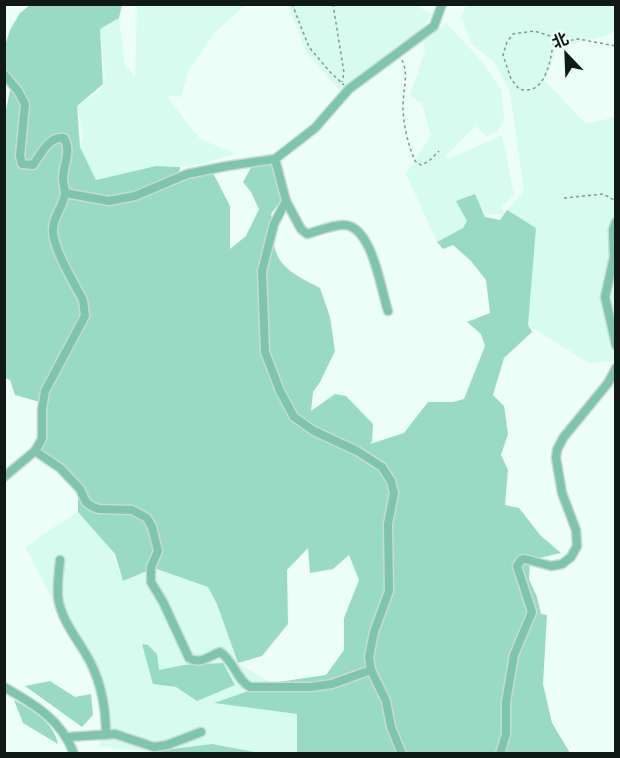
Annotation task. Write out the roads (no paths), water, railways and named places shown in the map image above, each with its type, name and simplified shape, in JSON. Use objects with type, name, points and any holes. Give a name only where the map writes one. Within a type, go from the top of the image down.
[{"type":"street","points":[[65,193],[109,201],[135,196],[187,174],[275,159],[315,128],[349,89],[434,26],[442,4]]},
{"type":"street","points":[[4,74],[25,104],[20,156],[22,164],[33,165],[55,138],[64,138],[68,149],[63,180],[65,193],[52,230],[54,241],[86,310],[85,316],[45,390],[42,439],[35,451],[4,477]]},
{"type":"street","points":[[275,159],[286,201],[301,229],[307,234],[344,225],[354,228],[363,235],[369,247],[388,311]]},
{"type":"street","points":[[286,201],[274,224],[262,271],[265,352],[280,391],[294,417],[314,431],[357,451],[382,467],[391,481],[394,493],[388,524],[389,591],[374,632],[369,657],[371,670],[386,701],[391,727],[402,753]]},
{"type":"street","points":[[615,222],[614,257],[605,297],[615,345]]},
{"type":"street","points":[[500,753],[506,734],[506,702],[514,656],[532,612],[518,566],[521,560],[525,559],[551,566],[562,564],[577,546],[576,530],[562,493],[556,458],[557,450],[563,438],[608,383],[615,368]]},
{"type":"street","points":[[35,451],[60,468],[80,489],[86,502],[93,507],[132,510],[147,518],[152,527],[158,551],[151,567],[152,582],[189,658],[193,661],[203,661],[220,652],[227,656],[244,683],[250,687],[299,688],[332,684],[371,670]]},
{"type":"street","points":[[60,560],[58,596],[69,627],[86,652],[105,701],[106,735]]},
{"type":"street","points":[[4,687],[43,710],[68,737],[74,753]]},
{"type":"street","points":[[68,737],[119,735],[154,747],[167,745],[201,732]]}]
